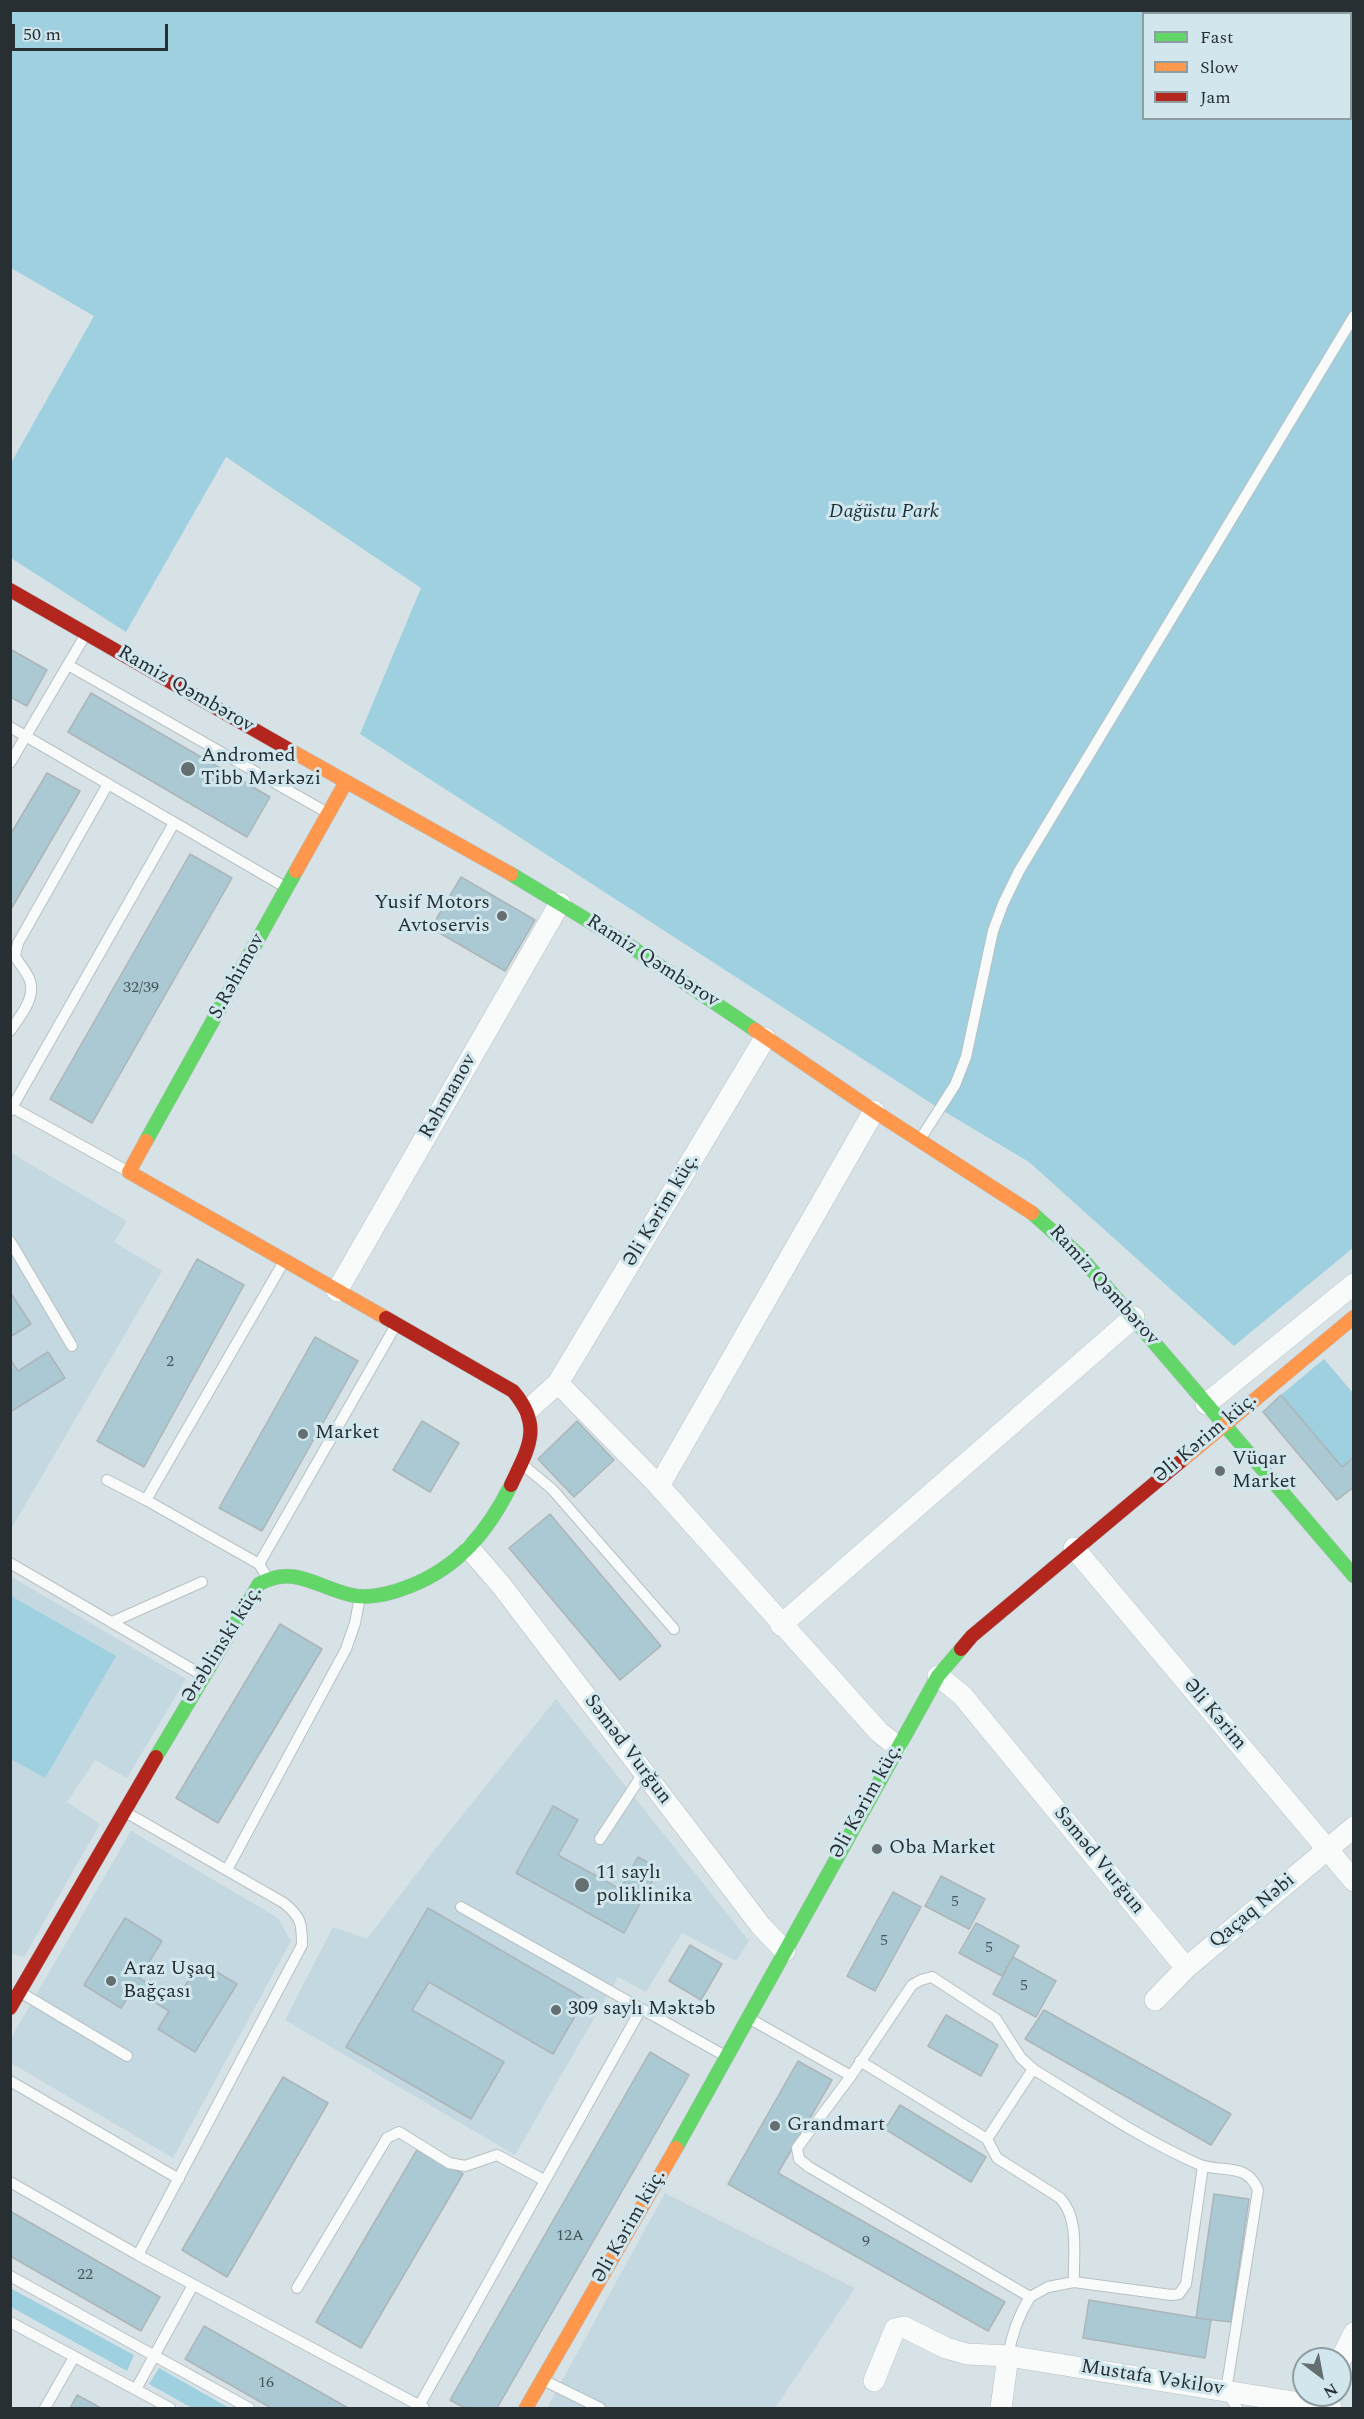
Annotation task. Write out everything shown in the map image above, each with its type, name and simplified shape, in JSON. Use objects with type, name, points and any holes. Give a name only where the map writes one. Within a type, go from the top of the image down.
[{"type":"street","name":"Ramiz Qəmbərov","points":[[10,590],[346,782],[476,853],[560,903],[630,946],[874,1111],[1008,1196],[1052,1229],[1079,1255],[1353,1576]]},
{"type":"street","name":"S.Rəhimov","points":[[129,1172],[346,782]]},
{"type":"street","name":"Rəhmanov","points":[[337,1291],[560,903]]},
{"type":"street","name":"Əli Kərim küç.","points":[[528,1410],[558,1383],[765,1038]]},
{"type":"street","points":[[659,1486],[874,1111]]},
{"type":"street","points":[[129,1172],[513,1391],[528,1410]]},
{"type":"street","points":[[1206,1404],[1353,1284]]},
{"type":"street","points":[[781,1625],[1134,1317]]},
{"type":"street","name":"Əli Kərim küç.","points":[[526,2409],[728,2057],[897,1746],[938,1676],[972,1636],[1074,1548],[1353,1317]]},
{"type":"street","points":[[558,1383],[659,1486],[879,1732],[897,1746]]},
{"type":"street","name":"Ərəblinski küç.","points":[[10,2008],[252,1593],[267,1578],[289,1574],[347,1594],[377,1597],[411,1587],[443,1569],[470,1549],[506,1497],[529,1440],[532,1424],[528,1410]]},
{"type":"street","name":"Əli Kərim","points":[[1074,1548],[1353,1881]]},
{"type":"street","name":"Səməd Vurğun","points":[[470,1549],[501,1585],[761,1926],[785,1951]]},
{"type":"street","name":"Səməd Vurğun","points":[[938,1676],[962,1695],[1186,1968]]},
{"type":"street","name":"Qaçaq Nəbi","points":[[1155,2000],[1186,1968],[1353,1827]]},
{"type":"street","name":"Mustafa Vəkilov","points":[[874,2381],[895,2329],[903,2327],[946,2348],[967,2354],[1008,2356],[1231,2400],[1332,2409]]},
{"type":"street","points":[[1346,2347],[1353,2333]]},
{"type":"street","points":[[1001,2409],[1008,2356]]},
{"type":"lane","points":[[920,1140],[956,1084],[966,1057],[993,931],[1019,871],[1353,316]]},
{"type":"lane","points":[[10,763],[86,634]]},
{"type":"lane","points":[[68,665],[329,814]]},
{"type":"lane","points":[[10,727],[288,889]]},
{"type":"lane","points":[[10,1031],[28,1003],[31,991],[30,981],[15,956],[18,943],[108,784]]},
{"type":"lane","points":[[129,1172],[12,1110],[174,823]]},
{"type":"lane","points":[[10,1241],[72,1346]]},
{"type":"lane","points":[[146,1500],[284,1260]]},
{"type":"lane","points":[[259,1564],[397,1325]]},
{"type":"lane","points":[[521,1463],[552,1489],[674,1629]]},
{"type":"lane","points":[[108,1480],[259,1564],[267,1578]]},
{"type":"lane","points":[[10,1563],[203,1675]]},
{"type":"lane","points":[[112,1622],[202,1581]]},
{"type":"lane","points":[[226,1869],[346,1648],[355,1623],[360,1597]]},
{"type":"lane","points":[[600,1839],[644,1772]]},
{"type":"lane","points":[[125,1812],[284,1903],[297,1914],[302,1929],[302,1945],[138,2254]]},
{"type":"lane","points":[[461,1907],[728,2057]]},
{"type":"lane","points":[[1030,2297],[809,2167],[800,2159],[798,2148],[851,2076],[912,1985],[921,1980],[933,1977],[996,2019],[1021,2058],[1033,2069],[1174,2153],[1203,2166],[1244,2172],[1253,2179],[1258,2190],[1231,2400]]},
{"type":"lane","points":[[20,1992],[127,2056]]},
{"type":"lane","points":[[10,2182],[138,2254],[422,2407],[544,2180],[641,2009]]},
{"type":"lane","points":[[749,2018],[851,2076]]},
{"type":"lane","points":[[860,2061],[987,2139],[997,2157],[1060,2198],[1069,2207],[1073,2217],[1074,2282]]},
{"type":"lane","points":[[987,2139],[1033,2069]]},
{"type":"lane","points":[[10,2081],[179,2179]]},
{"type":"lane","points":[[297,2288],[387,2138],[399,2132],[449,2163],[465,2166],[497,2155],[544,2180]]},
{"type":"lane","points":[[1008,2356],[1013,2331],[1020,2314],[1030,2297],[1048,2287],[1074,2282],[1171,2295],[1179,2294],[1186,2284],[1203,2166]]},
{"type":"lane","points":[[10,2276],[154,2354],[249,2409]]},
{"type":"lane","points":[[135,2389],[193,2284]]},
{"type":"lane","points":[[10,2322],[170,2409]]},
{"type":"lane","points":[[45,2409],[74,2357]]},
{"type":"lane","points":[[542,2380],[600,2409]]},
{"type":"shaded area","points":[[11,1153],[127,1221],[114,1242],[162,1271],[11,1529]]},
{"type":"shaded area","points":[[10,1576],[186,1679],[127,1778],[95,1760],[67,1802],[100,1824],[24,1957],[10,1953]]},
{"type":"shaded area","points":[[556,1699],[749,1941],[736,1961],[682,1933],[646,1992],[618,1977],[515,2155],[285,2020],[333,1927],[367,1939],[436,1848]]},
{"type":"shaded area","points":[[131,1831],[278,1918],[291,1941],[173,2158],[11,2063],[11,2038]]},
{"type":"shaded area","points":[[665,2193],[855,2288],[775,2408],[547,2408]]},
{"type":"green space","name":"Dağüstu Park","points":[[11,11],[1353,11],[1353,1248],[1234,1346],[1029,1162],[940,1109],[360,734],[421,588],[226,457],[126,632],[11,558],[11,463],[94,316],[11,268]]},
{"type":"green space","points":[[1324,1359],[1353,1393],[1353,1457],[1342,1467],[1281,1395]]},
{"type":"green space","points":[[11,1596],[116,1656],[45,1778],[11,1759]]},
{"type":"green space","points":[[10,2288],[134,2355],[127,2371],[11,2307]]},
{"type":"green space","points":[[159,2368],[229,2408],[192,2408],[149,2384]]},
{"type":"building","points":[[10,649],[47,670],[27,706],[10,697]]},
{"type":"building","points":[[91,693],[270,797],[247,837],[68,732]]},
{"type":"building","points":[[47,773],[80,791],[10,911],[10,835]]},
{"type":"building","points":[[190,854],[232,878],[92,1123],[50,1099]]},
{"type":"building","points":[[461,877],[535,920],[505,971],[431,928]]},
{"type":"building","points":[[197,1259],[244,1285],[144,1467],[97,1441]]},
{"type":"building","points":[[10,1292],[31,1324],[10,1337]]},
{"type":"building","points":[[315,1337],[358,1361],[262,1531],[219,1508]]},
{"type":"building","points":[[48,1352],[65,1378],[10,1412],[10,1359],[18,1371]]},
{"type":"building","points":[[1281,1395],[1342,1467],[1354,1457],[1354,1487],[1337,1500],[1263,1412]]},
{"type":"building","points":[[422,1421],[459,1443],[430,1492],[393,1470]]},
{"type":"building","points":[[577,1421],[614,1460],[574,1497],[538,1459]]},
{"type":"building","points":[[550,1514],[661,1646],[620,1680],[509,1548]]},
{"type":"building","points":[[280,1624],[322,1649],[218,1823],[176,1798]]},
{"type":"building","points":[[553,1806],[578,1820],[558,1855],[620,1889],[638,1857],[659,1869],[624,1933],[516,1873]]},
{"type":"building","points":[[941,1876],[985,1899],[969,1929],[925,1906]]},
{"type":"building","points":[[893,1892],[921,1907],[875,1991],[847,1976]]},
{"type":"building","points":[[428,1908],[585,1999],[553,2054],[429,1982],[412,2010],[504,2062],[471,2119],[346,2047]]},
{"type":"building","points":[[125,1918],[162,1941],[139,1978],[176,2000],[200,1962],[237,1984],[195,2052],[158,2029],[169,2011],[133,1989],[121,2008],[84,1985]]},
{"type":"building","points":[[976,1923],[1019,1946],[1002,1976],[959,1953]]},
{"type":"building","points":[[690,1945],[722,1964],[701,2000],[669,1981]]},
{"type":"building","points":[[1013,1957],[1056,1981],[1036,2017],[993,1994]]},
{"type":"building","points":[[1044,2010],[1231,2114],[1211,2145],[1025,2039]]},
{"type":"building","points":[[946,2015],[998,2045],[981,2076],[928,2046]]},
{"type":"building","points":[[650,2052],[689,2075],[497,2408],[465,2408],[450,2400]]},
{"type":"building","points":[[798,2061],[832,2080],[778,2173],[1005,2302],[988,2331],[728,2184]]},
{"type":"building","points":[[283,2077],[328,2103],[227,2277],[182,2250]]},
{"type":"building","points":[[900,2105],[986,2157],[971,2182],[885,2129]]},
{"type":"building","points":[[418,2148],[463,2174],[361,2348],[316,2322]]},
{"type":"building","points":[[1214,2194],[1249,2199],[1231,2322],[1196,2318]]},
{"type":"building","points":[[10,2211],[160,2297],[141,2331],[10,2256]]},
{"type":"building","points":[[1089,2300],[1211,2320],[1205,2358],[1083,2338]]},
{"type":"building","points":[[204,2326],[348,2408],[271,2408],[185,2359]]},
{"type":"building","points":[[77,2395],[101,2408],[70,2408]]},
{"type":"traffic: fast","points":[[146,1141],[296,871]]},
{"type":"traffic: fast","points":[[511,874],[630,946],[755,1030]]},
{"type":"traffic: fast","points":[[1032,1213],[1079,1255],[1354,1576]]},
{"type":"traffic: fast","points":[[156,1757],[259,1584],[272,1578],[296,1577],[356,1596],[383,1594],[410,1586],[443,1569],[470,1546],[492,1518],[511,1485]]},
{"type":"traffic: fast","points":[[676,2148],[938,1676],[961,1649]]},
{"type":"traffic: slow","points":[[288,749],[511,874]]},
{"type":"traffic: slow","points":[[296,871],[346,782]]},
{"type":"traffic: slow","points":[[755,1030],[874,1111],[1032,1213]]},
{"type":"traffic: slow","points":[[146,1141],[129,1172],[386,1318]]},
{"type":"traffic: slow","points":[[1180,1462],[1354,1317]]},
{"type":"traffic: slow","points":[[526,2408],[676,2148]]},
{"type":"traffic: jam","points":[[10,590],[288,749]]},
{"type":"traffic: jam","points":[[386,1318],[513,1391],[528,1415],[530,1437],[511,1485]]},
{"type":"traffic: jam","points":[[961,1649],[972,1636],[1180,1462]]},
{"type":"traffic: jam","points":[[10,2008],[156,1757]]},
{"type":"place","name":"Andromed Tibb Mərkəzi","points":[[188,769]]},
{"type":"place","name":"Yusif Motors Avtoservis","points":[[502,916]]},
{"type":"place","name":"Market","points":[[303,1434]]},
{"type":"place","name":"Vüqar Market","points":[[1220,1471]]},
{"type":"place","name":"Oba Market","points":[[877,1849]]},
{"type":"place","name":"11 saylı poliklinika","points":[[582,1885]]},
{"type":"place","name":"Araz Uşaq Bağçası","points":[[111,1981]]},
{"type":"place","name":"309 saylı Məktəb","points":[[556,2010]]},
{"type":"place","name":"Grandmart","points":[[775,2126]]}]
